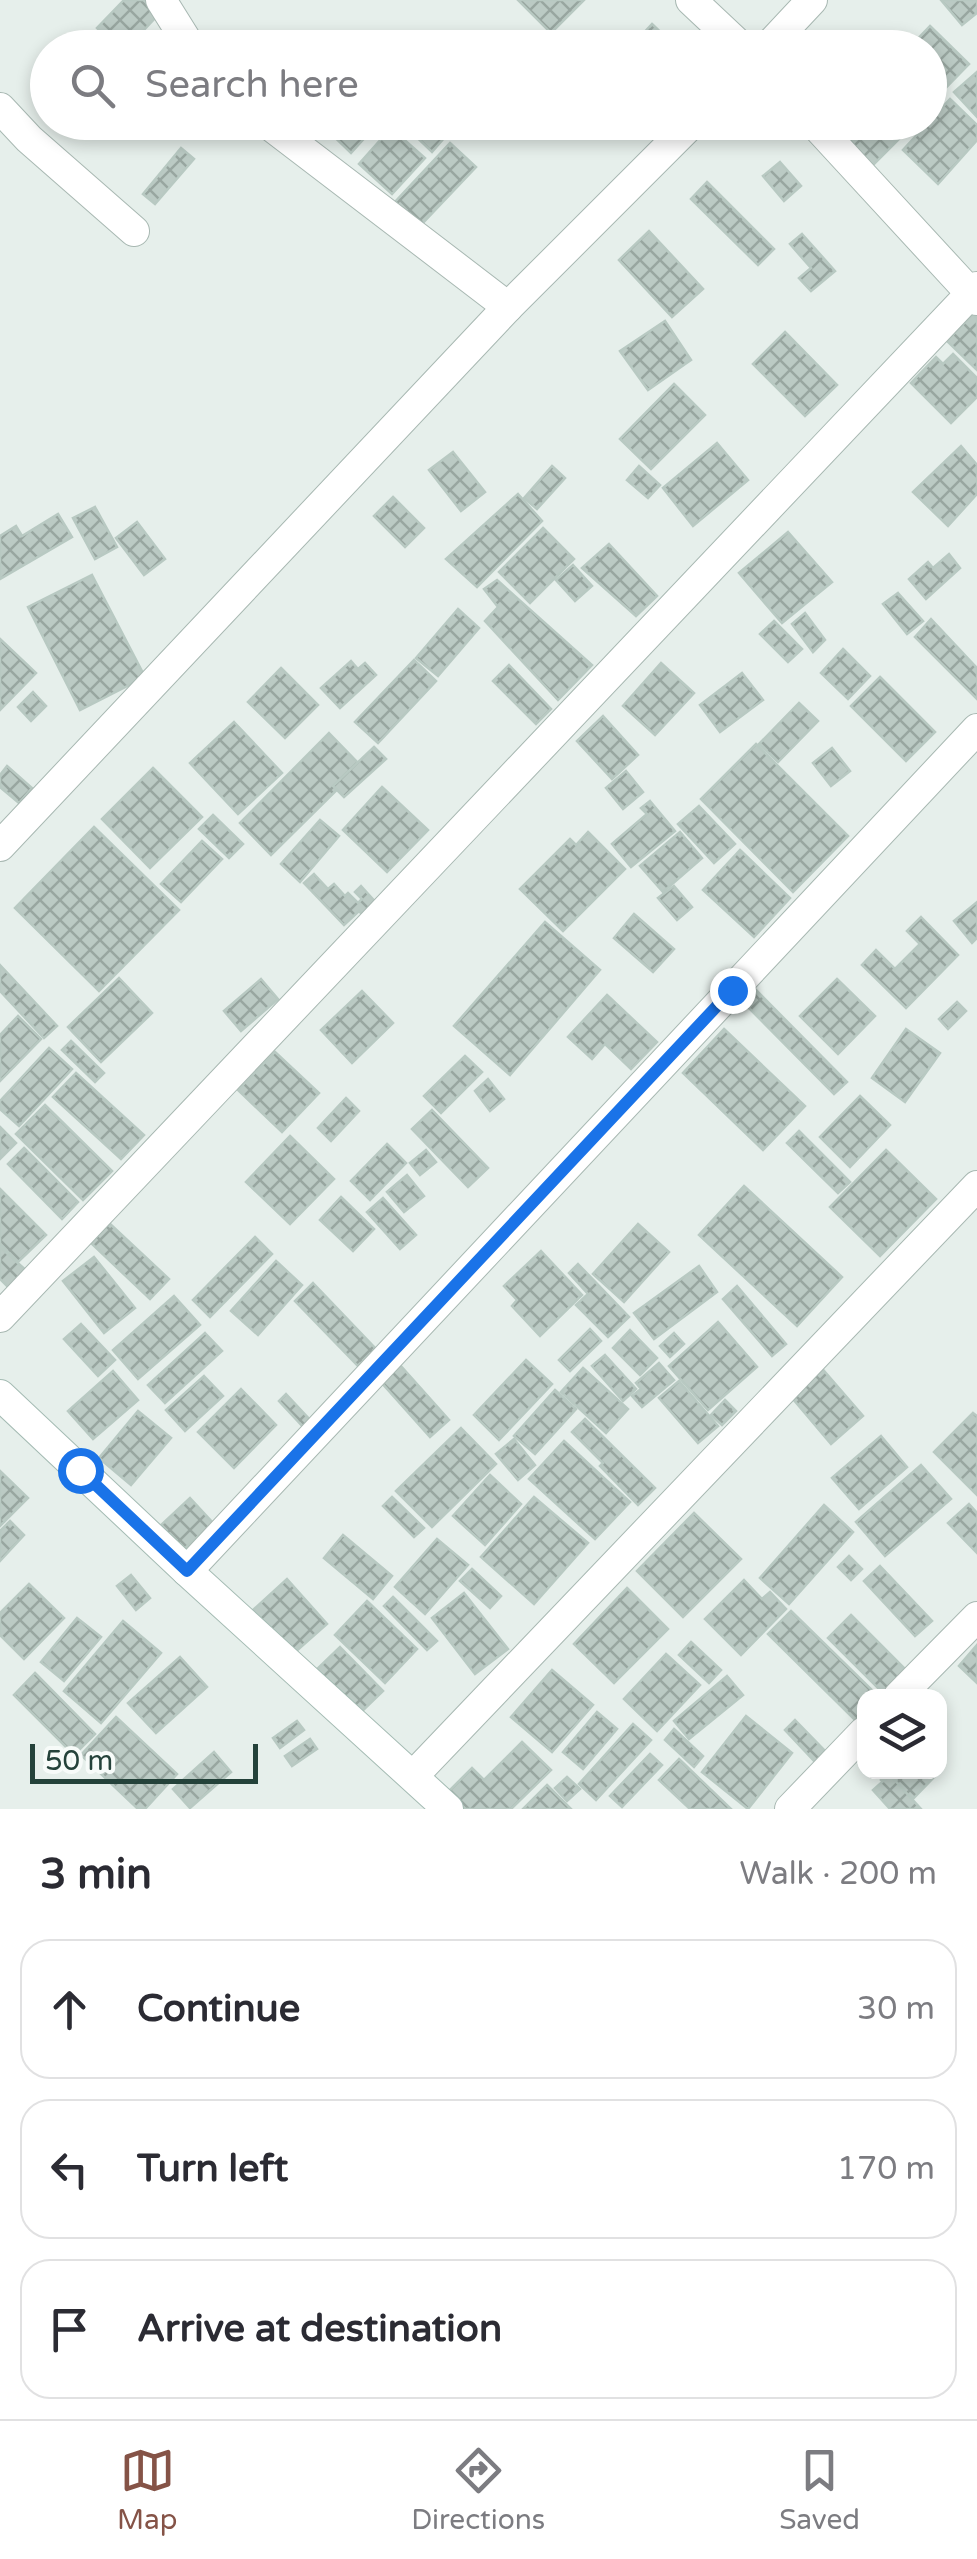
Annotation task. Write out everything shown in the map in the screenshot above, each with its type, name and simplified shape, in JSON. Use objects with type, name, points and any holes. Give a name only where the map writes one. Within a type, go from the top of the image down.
[{"type":"street","points":[[162,0],[180,30]]},
{"type":"street","points":[[692,0],[723,30]]},
{"type":"street","points":[[784,30],[812,0]]},
{"type":"street","points":[[0,108],[30,140]]},
{"type":"street","points":[[30,140],[134,231]]},
{"type":"street","points":[[290,140],[508,307]]},
{"type":"street","points":[[0,846],[508,307],[675,140]]},
{"type":"street","points":[[0,1317],[975,294],[830,140]]},
{"type":"street","points":[[187,1571],[977,729]]},
{"type":"street","points":[[413,1776],[977,1186]]},
{"type":"street","points":[[0,1396],[448,1809]]},
{"type":"street","points":[[907,1689],[977,1617]]},
{"type":"street","points":[[790,1809],[857,1739]]},
{"type":"building","points":[[124,0],[172,0],[144,30],[97,28]]},
{"type":"building","points":[[518,0],[584,0],[554,30],[548,30]]},
{"type":"building","points":[[941,0],[977,0],[977,13],[962,25]]},
{"type":"building","points":[[947,43],[969,64],[947,87]]},
{"type":"building","points":[[977,72],[977,117],[954,92]]},
{"type":"building","points":[[950,99],[977,125],[977,140],[938,184],[903,150],[912,140],[947,140]]},
{"type":"building","points":[[338,140],[363,140],[351,153]]},
{"type":"building","points":[[380,140],[405,140],[425,158],[392,194],[359,164]]},
{"type":"building","points":[[420,140],[442,140],[432,152]]},
{"type":"building","points":[[837,140],[898,140],[868,170]]},
{"type":"building","points":[[450,143],[476,167],[420,226],[395,202]]},
{"type":"building","points":[[181,148],[194,159],[155,204],[143,194]]},
{"type":"building","points":[[780,162],[801,186],[784,201],[763,176]]},
{"type":"building","points":[[707,182],[774,249],[758,265],[691,199]]},
{"type":"building","points":[[649,231],[703,289],[672,317],[619,260]]},
{"type":"building","points":[[802,234],[835,271],[811,291],[799,278],[811,268],[790,244]]},
{"type":"building","points":[[973,314],[977,318],[977,370],[947,341]]},
{"type":"building","points":[[665,321],[691,360],[648,390],[620,351]]},
{"type":"building","points":[[785,332],[837,385],[805,416],[753,364]]},
{"type":"building","points":[[953,354],[977,378],[977,397],[951,423],[911,383],[936,357],[943,364]]},
{"type":"building","points":[[674,384],[705,415],[651,469],[620,439]]},
{"type":"building","points":[[717,443],[748,480],[693,526],[663,488]]},
{"type":"building","points":[[961,446],[977,465],[977,494],[948,526],[913,492]]},
{"type":"building","points":[[453,452],[485,492],[461,511],[429,470]]},
{"type":"building","points":[[552,466],[565,478],[537,509],[524,498]]},
{"type":"building","points":[[639,466],[660,485],[648,498],[627,480]]},
{"type":"building","points":[[518,494],[542,521],[477,587],[446,559]]},
{"type":"building","points":[[393,497],[424,528],[405,547],[374,516]]},
{"type":"building","points":[[95,507],[117,547],[95,559],[73,518]]},
{"type":"building","points":[[58,514],[72,537],[0,579],[0,536],[16,526],[22,536]]},
{"type":"building","points":[[137,522],[165,559],[144,575],[116,538]]},
{"type":"building","points":[[543,528],[574,559],[530,603],[499,572]]},
{"type":"building","points":[[788,532],[832,582],[782,623],[739,573]]},
{"type":"building","points":[[609,544],[657,596],[636,616],[582,568]]},
{"type":"building","points":[[949,554],[960,568],[926,599],[909,579],[928,562],[933,568]]},
{"type":"building","points":[[573,565],[592,586],[575,601],[556,580]]},
{"type":"building","points":[[92,575],[145,677],[80,710],[28,607]]},
{"type":"building","points":[[497,580],[592,665],[558,700],[485,621],[498,607],[484,589]]},
{"type":"building","points":[[898,593],[923,621],[907,634],[883,604]]},
{"type":"building","points":[[458,609],[479,628],[438,676],[416,658]]},
{"type":"building","points":[[805,613],[825,640],[813,652],[792,624]]},
{"type":"building","points":[[931,619],[977,668],[977,699],[915,637]]},
{"type":"building","points":[[774,621],[802,649],[788,662],[760,634]]},
{"type":"building","points":[[0,639],[36,673],[0,710]]},
{"type":"building","points":[[843,649],[870,676],[848,699],[821,673]]},
{"type":"building","points":[[414,660],[436,681],[378,743],[355,722]]},
{"type":"building","points":[[351,661],[358,669],[365,663],[376,675],[340,708],[321,688]]},
{"type":"building","points":[[661,663],[694,693],[655,735],[623,706]]},
{"type":"building","points":[[509,665],[551,709],[536,724],[493,681]]},
{"type":"building","points":[[281,668],[318,705],[285,738],[248,702]]},
{"type":"building","points":[[742,673],[763,700],[720,732],[700,705]]},
{"type":"building","points":[[880,677],[935,732],[906,761],[851,706]]},
{"type":"building","points":[[33,692],[46,706],[31,721],[18,707]]},
{"type":"building","points":[[799,703],[818,721],[778,762],[759,744]]},
{"type":"building","points":[[603,716],[638,755],[612,779],[577,741]]},
{"type":"building","points":[[234,722],[282,773],[238,814],[190,763]]},
{"type":"building","points":[[329,733],[361,766],[271,855],[240,823]]},
{"type":"building","points":[[756,744],[848,836],[793,892],[701,799]]},
{"type":"building","points":[[374,747],[386,759],[344,797],[333,786]]},
{"type":"building","points":[[832,748],[850,771],[831,786],[813,763]]},
{"type":"building","points":[[7,766],[32,788],[19,803],[0,787],[0,775]]},
{"type":"building","points":[[153,768],[202,817],[150,868],[102,819]]},
{"type":"building","points":[[626,771],[643,792],[623,809],[606,788]]},
{"type":"building","points":[[382,787],[428,830],[387,872],[343,830]]},
{"type":"building","points":[[650,801],[675,831],[631,867],[612,844],[647,814],[641,808]]},
{"type":"building","points":[[699,806],[735,844],[714,863],[678,824]]},
{"type":"building","points":[[213,815],[243,844],[229,858],[199,829]]},
{"type":"building","points":[[320,820],[339,836],[300,882],[281,864]]},
{"type":"building","points":[[94,827],[179,910],[99,991],[15,908]]},
{"type":"building","points":[[588,832],[625,869],[563,931],[520,889],[570,839],[576,845]]},
{"type":"building","points":[[680,832],[702,858],[663,892],[640,866]]},
{"type":"building","points":[[202,841],[222,859],[181,902],[161,884]]},
{"type":"building","points":[[740,850],[790,898],[754,937],[703,890]]},
{"type":"building","points":[[314,874],[328,889],[334,884],[358,903],[362,899],[355,892],[361,886],[379,906],[366,919],[359,911],[344,925],[304,883]]},
{"type":"building","points":[[674,886],[692,907],[677,920],[658,898]]},
{"type":"building","points":[[977,902],[977,938],[972,943],[954,921]]},
{"type":"building","points":[[634,914],[674,949],[653,972],[614,938]]},
{"type":"building","points":[[921,917],[958,955],[906,1008],[862,965],[876,950],[895,969],[920,944],[907,931]]},
{"type":"building","points":[[545,922],[600,970],[510,1075],[454,1026]]},
{"type":"building","points":[[0,965],[57,1026],[44,1038],[0,991]]},
{"type":"building","points":[[119,978],[152,1013],[101,1062],[68,1027]]},
{"type":"building","points":[[261,979],[278,999],[241,1031],[224,1011]]},
{"type":"building","points":[[837,979],[875,1016],[838,1054],[800,1016]]},
{"type":"building","points":[[754,988],[847,1082],[834,1094],[741,1000]]},
{"type":"building","points":[[362,991],[393,1023],[352,1063],[321,1030]]},
{"type":"building","points":[[607,995],[657,1042],[631,1069],[605,1044],[592,1059],[568,1037]]},
{"type":"building","points":[[957,1002],[966,1011],[948,1029],[939,1019]]},
{"type":"building","points":[[18,1016],[41,1039],[0,1081],[0,1035]]},
{"type":"building","points":[[724,1029],[805,1106],[763,1150],[683,1073]]},
{"type":"building","points":[[906,1029],[940,1053],[905,1102],[872,1078]]},
{"type":"building","points":[[71,1041],[104,1073],[95,1082],[62,1050]]},
{"type":"building","points":[[49,1048],[72,1069],[19,1126],[0,1109],[0,1101]]},
{"type":"building","points":[[275,1052],[319,1093],[282,1132],[238,1090]]},
{"type":"building","points":[[465,1056],[482,1072],[441,1113],[424,1096]]},
{"type":"building","points":[[76,1073],[144,1135],[121,1159],[53,1097]]},
{"type":"building","points":[[488,1079],[504,1099],[490,1111],[475,1091]]},
{"type":"building","points":[[860,1096],[890,1125],[850,1167],[820,1137]]},
{"type":"building","points":[[346,1098],[359,1111],[331,1141],[318,1128]]},
{"type":"building","points":[[45,1105],[112,1171],[83,1200],[16,1134]]},
{"type":"building","points":[[432,1110],[488,1168],[468,1187],[412,1129]]},
{"type":"building","points":[[0,1127],[16,1143],[0,1159]]},
{"type":"building","points":[[799,1131],[850,1182],[838,1193],[787,1143]]},
{"type":"building","points":[[290,1136],[334,1179],[290,1224],[246,1182]]},
{"type":"building","points":[[387,1144],[406,1163],[370,1200],[351,1181]]},
{"type":"building","points":[[24,1148],[78,1202],[62,1219],[8,1164]]},
{"type":"building","points":[[426,1150],[436,1162],[420,1175],[410,1163]]},
{"type":"building","points":[[886,1150],[936,1199],[880,1256],[830,1207]]},
{"type":"building","points":[[407,1175],[424,1196],[404,1212],[387,1192]]},
{"type":"building","points":[[744,1186],[842,1277],[797,1326],[699,1235]]},
{"type":"building","points":[[0,1189],[46,1235],[18,1262],[0,1244]]},
{"type":"building","points":[[341,1197],[374,1229],[353,1251],[320,1220]]},
{"type":"building","points":[[383,1198],[416,1235],[400,1249],[367,1212]]},
{"type":"building","points":[[109,1223],[169,1279],[150,1299],[91,1243]]},
{"type":"building","points":[[638,1224],[669,1252],[624,1302],[593,1274]]},
{"type":"building","points":[[255,1237],[272,1254],[210,1317],[193,1300]]},
{"type":"building","points":[[0,1247],[29,1273],[12,1291],[0,1279]]},
{"type":"building","points":[[541,1251],[582,1295],[540,1336],[512,1306],[517,1300],[504,1286]]},
{"type":"building","points":[[94,1257],[135,1308],[104,1333],[63,1281]]},
{"type":"building","points":[[276,1261],[302,1285],[258,1335],[231,1311]]},
{"type":"building","points":[[578,1264],[629,1317],[608,1337],[576,1305],[588,1294],[569,1273]]},
{"type":"building","points":[[699,1266],[717,1292],[654,1339],[634,1313]]},
{"type":"building","points":[[313,1283],[376,1349],[358,1366],[295,1301]]},
{"type":"building","points":[[737,1286],[786,1344],[772,1356],[723,1299]]},
{"type":"building","points":[[174,1296],[200,1325],[138,1379],[113,1350]]},
{"type":"building","points":[[718,1322],[757,1367],[708,1410],[669,1366]]},
{"type":"building","points":[[81,1324],[115,1360],[98,1376],[64,1339]]},
{"type":"building","points":[[590,1329],[601,1341],[570,1371],[559,1360]]},
{"type":"building","points":[[630,1330],[657,1358],[640,1375],[613,1348]]},
{"type":"building","points":[[205,1333],[222,1351],[165,1403],[148,1385]]},
{"type":"building","points":[[674,1333],[684,1344],[670,1357],[660,1346]]},
{"type":"building","points":[[605,1355],[636,1389],[623,1401],[592,1366]]},
{"type":"building","points":[[526,1360],[552,1384],[499,1440],[474,1415]]},
{"type":"building","points":[[659,1363],[674,1380],[642,1407],[632,1396],[641,1389],[636,1383]]},
{"type":"building","points":[[400,1365],[449,1420],[430,1437],[381,1382]]},
{"type":"building","points":[[819,1365],[863,1416],[831,1444],[787,1392]]},
{"type":"building","points":[[583,1368],[628,1409],[606,1433],[561,1392]]},
{"type":"building","points":[[113,1371],[138,1400],[93,1439],[68,1411]]},
{"type":"building","points":[[204,1376],[223,1396],[185,1431],[166,1410]]},
{"type":"building","points":[[679,1381],[718,1426],[698,1443],[659,1398]]},
{"type":"building","points":[[241,1389],[276,1425],[234,1468],[198,1432]]},
{"type":"building","points":[[555,1390],[576,1409],[535,1454],[514,1436]]},
{"type":"building","points":[[286,1394],[312,1422],[305,1429],[279,1401]]},
{"type":"building","points":[[725,1400],[736,1411],[722,1425],[711,1415]]},
{"type":"building","points":[[138,1411],[171,1438],[131,1485],[99,1458]]},
{"type":"building","points":[[973,1413],[977,1416],[977,1495],[934,1452]]},
{"type":"building","points":[[585,1419],[655,1488],[638,1505],[572,1432]]},
{"type":"building","points":[[461,1428],[496,1464],[432,1527],[396,1491]]},
{"type":"building","points":[[881,1436],[907,1467],[859,1509],[832,1478]]},
{"type":"building","points":[[514,1439],[535,1465],[518,1480],[496,1454]]},
{"type":"building","points":[[564,1441],[630,1502],[595,1539],[529,1479]]},
{"type":"building","points":[[921,1465],[951,1499],[885,1556],[856,1522]]},
{"type":"building","points":[[0,1471],[28,1498],[0,1526]]},
{"type":"building","points":[[490,1475],[521,1504],[485,1545],[453,1516]]},
{"type":"building","points":[[392,1497],[424,1528],[414,1537],[383,1506]]},
{"type":"building","points":[[534,1497],[588,1543],[534,1604],[481,1557]]},
{"type":"building","points":[[190,1498],[213,1523],[182,1551],[160,1526]]},
{"type":"building","points":[[969,1504],[977,1513],[977,1553],[948,1523]]},
{"type":"building","points":[[824,1505],[853,1532],[789,1604],[760,1578]]},
{"type":"building","points":[[694,1513],[741,1559],[683,1617],[637,1571]]},
{"type":"building","points":[[10,1521],[24,1535],[0,1561],[0,1531]]},
{"type":"building","points":[[343,1535],[392,1576],[373,1599],[324,1558]]},
{"type":"building","points":[[437,1539],[468,1565],[425,1614],[395,1587]]},
{"type":"building","points":[[849,1556],[862,1569],[851,1580],[838,1567]]},
{"type":"building","points":[[880,1566],[932,1621],[915,1636],[864,1581]]},
{"type":"building","points":[[472,1569],[501,1596],[490,1608],[460,1581]]},
{"type":"building","points":[[131,1575],[150,1598],[136,1610],[117,1586]]},
{"type":"building","points":[[287,1579],[327,1624],[293,1654],[253,1610]]},
{"type":"building","points":[[744,1580],[762,1599],[770,1592],[786,1609],[741,1655],[705,1619]]},
{"type":"building","points":[[29,1584],[64,1618],[24,1659],[0,1635],[0,1613]]},
{"type":"building","points":[[627,1588],[668,1629],[614,1683],[574,1644]]},
{"type":"building","points":[[464,1593],[508,1649],[475,1674],[432,1618]]},
{"type":"building","points":[[393,1597],[437,1641],[427,1650],[384,1606]]},
{"type":"building","points":[[367,1601],[417,1649],[385,1683],[335,1635]]},
{"type":"building","points":[[791,1611],[871,1689],[857,1689],[856,1721],[768,1634]]},
{"type":"building","points":[[851,1615],[909,1673],[893,1689],[879,1689],[828,1638]]},
{"type":"building","points":[[77,1618],[101,1637],[64,1681],[41,1662]]},
{"type":"building","points":[[123,1621],[161,1653],[101,1723],[64,1691]]},
{"type":"building","points":[[691,1642],[721,1670],[709,1683],[679,1655]]},
{"type":"building","points":[[977,1645],[977,1683],[959,1666]]},
{"type":"building","points":[[340,1647],[383,1691],[356,1717],[313,1673]]},
{"type":"building","points":[[666,1654],[700,1685],[657,1731],[624,1699]]},
{"type":"building","points":[[180,1657],[207,1687],[156,1733],[128,1703]]},
{"type":"building","points":[[552,1670],[593,1705],[552,1752],[511,1717]]},
{"type":"building","points":[[35,1673],[95,1734],[74,1755],[14,1695]]},
{"type":"building","points":[[727,1676],[743,1695],[689,1739],[674,1721]]},
{"type":"building","points":[[597,1712],[617,1729],[583,1769],[563,1752]]},
{"type":"building","points":[[746,1716],[792,1753],[748,1809],[702,1772]]},
{"type":"building","points":[[116,1717],[177,1774],[145,1809],[138,1809],[81,1755]]},
{"type":"building","points":[[795,1720],[827,1753],[816,1763],[785,1730]]},
{"type":"building","points":[[297,1721],[304,1730],[280,1748],[273,1738]]},
{"type":"building","points":[[633,1724],[651,1740],[596,1800],[579,1784]]},
{"type":"building","points":[[674,1729],[703,1756],[694,1767],[665,1740]]},
{"type":"building","points":[[310,1739],[317,1749],[292,1766],[285,1756]]},
{"type":"building","points":[[522,1742],[551,1770],[511,1809],[465,1809],[448,1792],[472,1768],[484,1780]]},
{"type":"building","points":[[214,1752],[231,1772],[190,1808],[173,1789]]},
{"type":"building","points":[[650,1754],[662,1765],[622,1807],[610,1796]]},
{"type":"building","points":[[679,1759],[731,1809],[690,1809],[659,1780]]},
{"type":"building","points":[[567,1777],[580,1789],[567,1801],[555,1788]]},
{"type":"building","points":[[882,1779],[932,1779],[908,1804]]},
{"type":"building","points":[[885,1779],[894,1779],[921,1809],[890,1809],[873,1790]]},
{"type":"building","points":[[547,1785],[571,1809],[523,1809]]},
{"type":"route","points":[[80,1470],[187,1571],[732,990]]}]
